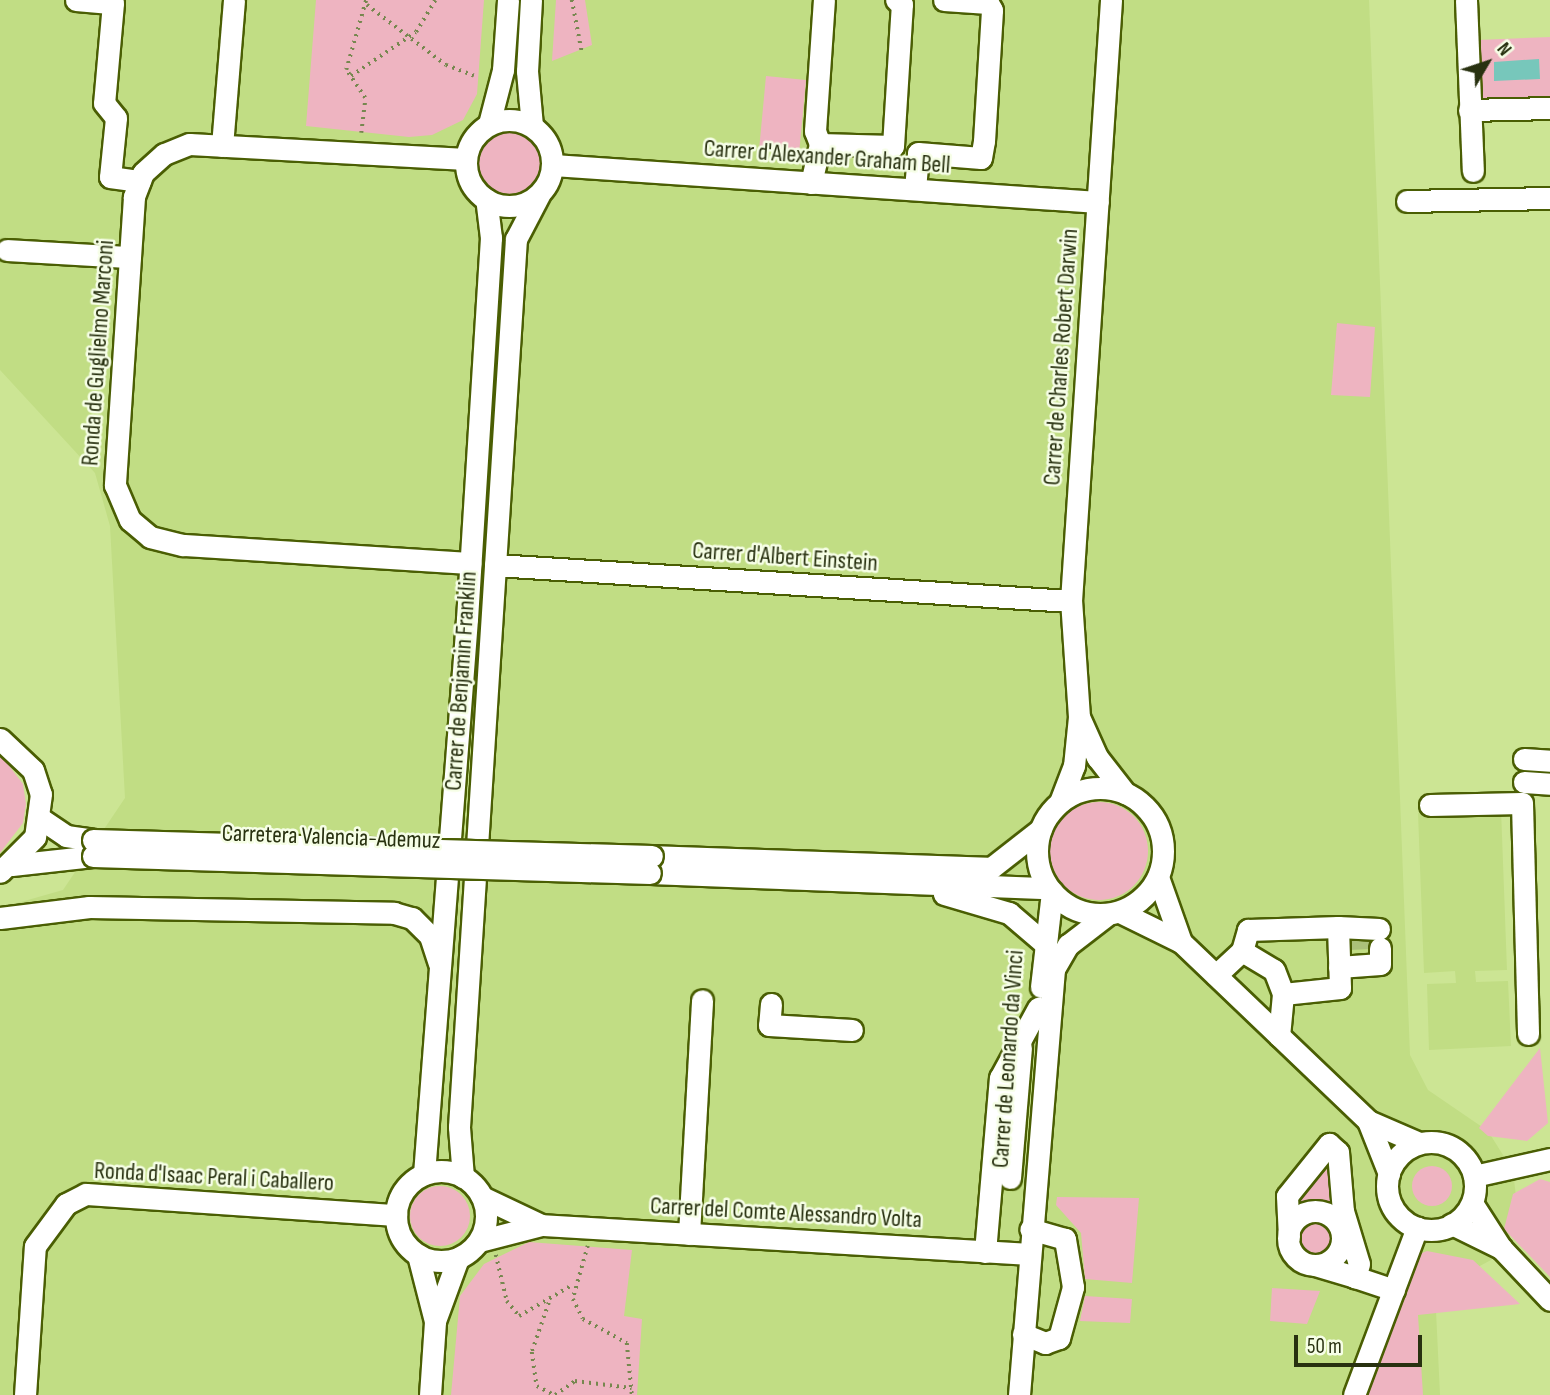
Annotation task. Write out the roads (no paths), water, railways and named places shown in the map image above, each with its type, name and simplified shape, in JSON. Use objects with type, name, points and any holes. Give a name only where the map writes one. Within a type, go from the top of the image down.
[{"type":"street","points":[[76,0],[113,3],[104,103],[116,118],[110,177],[140,181],[164,154],[189,144],[466,159]]},
{"type":"street","points":[[222,146],[234,0]]},
{"type":"street","points":[[489,124],[511,119],[532,126],[548,143],[553,165],[539,195],[513,206],[486,199],[471,182],[466,159],[489,124],[503,70],[508,0]]},
{"type":"street","points":[[531,0],[527,71],[532,126]]},
{"type":"street","points":[[811,183],[820,144],[815,131],[824,0]]},
{"type":"street","points":[[820,144],[893,146],[902,4],[896,0]]},
{"type":"street","points":[[915,190],[918,153],[981,158],[992,10],[988,3],[944,0]]},
{"type":"street","name":"Carrer de Charles Robert Darwin","points":[[1060,802],[1074,766],[1079,717],[1071,601],[1111,0]]},
{"type":"street","points":[[1466,0],[1473,171]]},
{"type":"street","points":[[1469,110],[1550,108]]},
{"type":"street","name":"Carrer d'Alexander Graham Bell","points":[[553,165],[1098,202]]},
{"type":"street","name":"Ronda de Guglielmo Marconi","points":[[140,181],[130,257],[115,485],[130,520],[150,537],[183,545],[470,563]]},
{"type":"street","name":"Carrer de Benjamin Franklin","points":[[463,1177],[459,1128],[516,239],[539,195]]},
{"type":"street","points":[[1407,201],[1550,198]]},
{"type":"street","name":"Carrer de Benjamin Franklin","points":[[424,1174],[441,972],[491,238],[486,199]]},
{"type":"street","points":[[7,250],[130,257]]},
{"type":"street","name":"Carrer d'Albert Einstein","points":[[495,565],[1071,601]]},
{"type":"street","name":"Carrer de Charles Robert Darwin","points":[[1079,717],[1097,757],[1125,793]]},
{"type":"street","points":[[0,739],[33,770],[41,819],[6,869]]},
{"type":"street","points":[[1524,759],[1550,761]]},
{"type":"street","points":[[1524,782],[1550,785]]},
{"type":"street","points":[[651,864],[991,868],[1041,829],[1060,802],[1091,788],[1125,793],[1155,819],[1163,848],[1158,877],[1181,942]]},
{"type":"street","points":[[1430,805],[1522,803],[1528,1034]]},
{"type":"street","name":"Carretera Valencia-Ademuz","points":[[41,819],[65,836],[93,848]]},
{"type":"street","points":[[1041,829],[1037,849],[1050,890]]},
{"type":"street","name":"Carretera Valencia-Ademuz","points":[[6,869],[93,848],[651,864]]},
{"type":"street","points":[[651,864],[918,887],[1050,890],[1086,913],[1113,913],[1136,904],[1158,877]]},
{"type":"street","points":[[918,887],[1009,913],[1043,942]]},
{"type":"street","name":"Carrer de Leonardo da Vinci","points":[[1030,1229],[1023,1198],[1043,942],[1050,890]]},
{"type":"street","points":[[0,918],[89,907],[394,913],[412,918],[430,936],[441,972]]},
{"type":"street","points":[[1113,913],[1181,942],[1368,1121],[1419,1143],[1447,1145],[1474,1176],[1472,1203],[1501,1248],[1550,1300]]},
{"type":"street","name":"Carrer de Leonardo da Vinci","points":[[1019,1395],[1030,1229],[1038,1196],[1054,969],[1068,945],[1113,913]]},
{"type":"street","points":[[1216,975],[1241,951],[1248,930],[1362,939]]},
{"type":"street","points":[[1283,994],[1339,988],[1339,967],[1362,939]]},
{"type":"street","points":[[1339,967],[1362,939]]},
{"type":"street","points":[[1241,951],[1274,970],[1283,994],[1279,1036]]},
{"type":"street","points":[[689,1234],[702,1000]]},
{"type":"street","points":[[771,1004],[769,1025],[852,1030]]},
{"type":"street","points":[[985,1252],[1000,1078],[1038,1008]]},
{"type":"street","points":[[1010,1178],[1022,1038]]},
{"type":"street","points":[[1368,1121],[1389,1174],[1396,1212],[1417,1227],[1452,1224],[1501,1248]]},
{"type":"street","points":[[1389,1174],[1395,1160],[1419,1143]]},
{"type":"street","points":[[1355,1277],[1357,1244],[1343,1211],[1338,1152],[1329,1144],[1287,1196],[1289,1237],[1293,1253],[1315,1265],[1394,1290]]},
{"type":"street","points":[[994,1155],[1023,1198]]},
{"type":"street","points":[[1474,1176],[1550,1159]]},
{"type":"street","points":[[430,1395],[435,1321],[458,1258],[479,1241],[485,1227],[482,1197],[463,1177],[424,1174],[404,1190],[396,1215],[401,1238],[418,1255],[435,1321]]},
{"type":"street","name":"Ronda d'Isaac Peral i Caballero","points":[[25,1395],[35,1246],[66,1203],[86,1194],[396,1215]]},
{"type":"street","name":"Carrer del Comte Alessandro Volta","points":[[482,1197],[541,1225]]},
{"type":"street","points":[[1452,1224],[1472,1203]]},
{"type":"street","points":[[1289,1237],[1295,1221],[1310,1212],[1334,1219],[1342,1235],[1338,1253],[1315,1265]]},
{"type":"street","name":"Carrer del Comte Alessandro Volta","points":[[479,1241],[541,1225],[1028,1254]]},
{"type":"street","points":[[1354,1395],[1417,1227]]},
{"type":"street","points":[[1023,1334],[1045,1343],[1059,1338],[1073,1287],[1065,1238],[1030,1229]]},
{"type":"street","points":[[418,1255],[458,1258]]},
{"type":"water","points":[[1539,59],[1540,79],[1494,81],[1494,62]]},
{"type":"tunnel","points":[[1359,930],[1360,949]]}]
